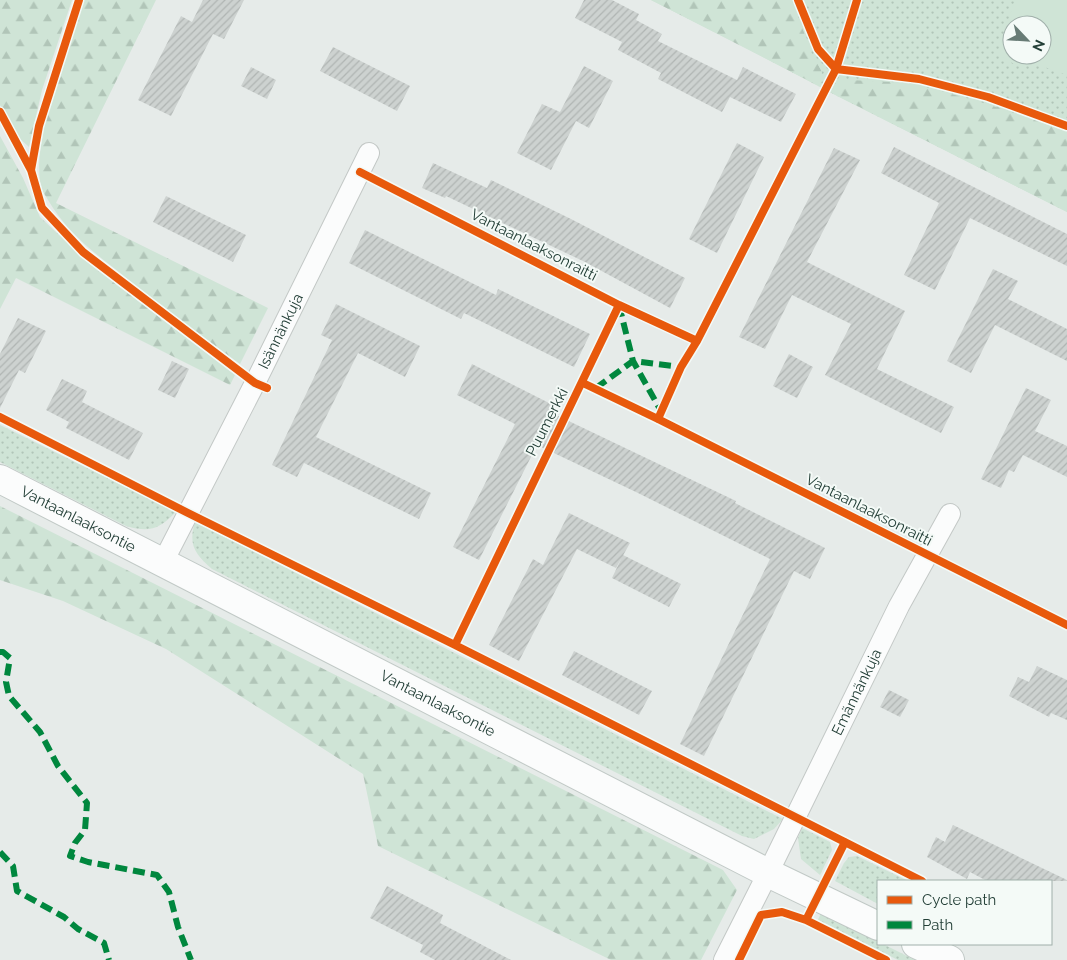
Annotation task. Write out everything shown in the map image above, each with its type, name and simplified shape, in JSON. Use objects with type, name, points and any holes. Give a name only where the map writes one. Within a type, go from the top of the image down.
[{"type":"main road","name":"Vantaanlaaksontie","points":[[0,479],[768,873],[877,926]]},
{"type":"main road","points":[[918,945],[950,960]]},
{"type":"street","name":"Isännänkuja","points":[[162,562],[255,383],[369,153]]},
{"type":"street","name":"Emännänkuja","points":[[724,960],[899,606],[950,514]]},
{"type":"green space","points":[[0,0],[72,0],[42,90],[29,147],[17,136],[0,105]]},
{"type":"green space","points":[[84,0],[156,0],[56,203],[268,308],[240,364],[103,260],[64,223],[42,189],[39,169],[41,146],[52,93]]},
{"type":"green space","points":[[651,0],[1067,0],[1067,212]]},
{"type":"green space","points":[[651,0],[792,0],[811,52],[822,72],[817,85]]},
{"type":"green space","points":[[1015,0],[1067,0],[1067,75],[1039,65],[1052,65],[1052,15],[1010,15]]},
{"type":"green space","points":[[1002,40],[1002,57],[1000,46]]},
{"type":"green space","points":[[849,80],[911,83],[977,101],[1067,130],[1067,212],[828,91],[834,82]]},
{"type":"green space","points":[[0,136],[23,178],[40,217],[91,265],[235,375],[230,385],[16,278],[0,309]]},
{"type":"green space","points":[[0,425],[176,512],[154,528],[142,529],[126,526],[0,462]]},
{"type":"green space","points":[[0,506],[723,870],[737,890],[701,960],[611,960],[378,846],[363,774],[166,649],[63,601],[0,580]]},
{"type":"green space","points":[[195,522],[783,819],[774,829],[754,839],[742,836],[212,569],[197,554],[193,543],[192,537]]},
{"type":"green space","points":[[802,828],[830,842],[832,850],[820,875],[801,859],[798,838]]},
{"type":"green space","points":[[857,856],[906,880],[877,880],[877,903],[835,881],[849,857]]},
{"type":"green space","points":[[821,913],[877,941],[877,945],[885,945],[915,960],[898,960],[818,920]]},
{"type":"building","points":[[203,0],[244,0],[224,39],[213,34],[171,116],[138,100],[181,16],[192,22]]},
{"type":"building","points":[[584,0],[612,0],[639,14],[636,20],[662,34],[658,41],[737,80],[743,67],[796,94],[781,122],[730,97],[722,112],[658,79],[661,73],[618,50],[622,42],[575,18]]},
{"type":"building","points":[[333,47],[410,86],[397,111],[320,71]]},
{"type":"building","points":[[584,66],[613,81],[589,128],[576,121],[551,170],[517,153],[542,104],[560,112]]},
{"type":"building","points":[[251,67],[276,80],[267,99],[241,86]]},
{"type":"building","points":[[737,143],[764,157],[717,253],[689,239]]},
{"type":"building","points":[[894,147],[1067,234],[1067,266],[970,218],[935,290],[904,275],[939,203],[881,173]]},
{"type":"building","points":[[834,148],[860,160],[807,262],[905,311],[877,369],[954,407],[941,433],[825,375],[851,324],[792,295],[765,349],[739,337]]},
{"type":"building","points":[[433,163],[487,188],[491,180],[685,278],[670,308],[585,262],[446,196],[445,198],[422,188]]},
{"type":"building","points":[[166,196],[246,235],[233,262],[153,222]]},
{"type":"building","points":[[365,230],[496,295],[498,289],[590,334],[574,367],[464,313],[461,319],[349,263]]},
{"type":"building","points":[[993,269],[1018,281],[1008,299],[1067,329],[1067,361],[995,325],[971,373],[947,361]]},
{"type":"building","points":[[336,304],[420,346],[405,377],[358,353],[316,437],[431,493],[419,519],[304,463],[297,477],[272,465],[332,340],[321,335]]},
{"type":"building","points":[[18,318],[46,331],[25,373],[19,370],[0,408],[0,354]]},
{"type":"building","points":[[789,354],[813,367],[797,398],[773,386]]},
{"type":"building","points":[[172,361],[189,369],[175,398],[158,390]]},
{"type":"building","points":[[472,364],[555,406],[552,413],[736,501],[735,503],[825,548],[810,579],[794,571],[704,756],[680,744],[770,559],[537,445],[479,560],[453,547],[515,424],[457,395]]},
{"type":"building","points":[[62,379],[87,391],[82,402],[143,433],[129,460],[66,428],[69,422],[46,410]]},
{"type":"building","points":[[1026,388],[1051,400],[1035,431],[1067,446],[1067,477],[1023,455],[1014,472],[1009,470],[1001,488],[981,479]]},
{"type":"building","points":[[569,513],[630,543],[616,568],[577,549],[519,661],[489,645],[533,559],[543,565]]},
{"type":"building","points":[[623,555],[681,584],[669,607],[612,578]]},
{"type":"building","points":[[574,651],[652,691],[639,715],[562,675]]},
{"type":"building","points":[[1037,666],[1067,680],[1067,720],[1051,713],[1049,717],[1009,696],[1018,677],[1029,682]]},
{"type":"building","points":[[889,690],[909,700],[900,717],[880,707]]},
{"type":"building","points":[[953,825],[1067,881],[985,880],[970,872],[967,879],[927,857],[936,837],[945,842]]},
{"type":"building","points":[[387,886],[443,915],[440,923],[511,960],[435,960],[420,952],[423,945],[370,918]]},
{"type":"marked path","points":[[619,305],[633,361],[661,411]]},
{"type":"marked path","points":[[596,388],[633,361],[681,367]]},
{"type":"marked path","points":[[0,652],[3,652],[10,658],[6,682],[9,696],[40,732],[58,766],[87,803],[85,830],[75,843],[70,856],[88,862],[157,875],[169,892],[178,927],[191,960]]},
{"type":"marked path","points":[[0,852],[13,866],[17,891],[64,917],[78,929],[104,943],[109,960]]},
{"type":"cycle path","points":[[79,0],[39,126],[31,170],[42,208],[83,252],[255,383],[267,388]]},
{"type":"cycle path","points":[[798,0],[818,49],[836,69],[919,79],[988,97],[1067,126]]},
{"type":"cycle path","points":[[658,419],[681,367],[697,341],[836,69],[857,0]]},
{"type":"cycle path","points":[[0,112],[31,170]]},
{"type":"cycle path","name":"Vantaanlaaksonraitti","points":[[360,172],[619,305],[697,341]]},
{"type":"cycle path","name":"Puumerkki","points":[[455,645],[619,305]]},
{"type":"cycle path","name":"Vantaanlaaksonraitti","points":[[583,383],[1067,625]]},
{"type":"cycle path","points":[[0,417],[920,880]]},
{"type":"cycle path","points":[[806,920],[845,842]]},
{"type":"cycle path","points":[[739,960],[761,915],[782,912],[806,920],[886,960]]}]
